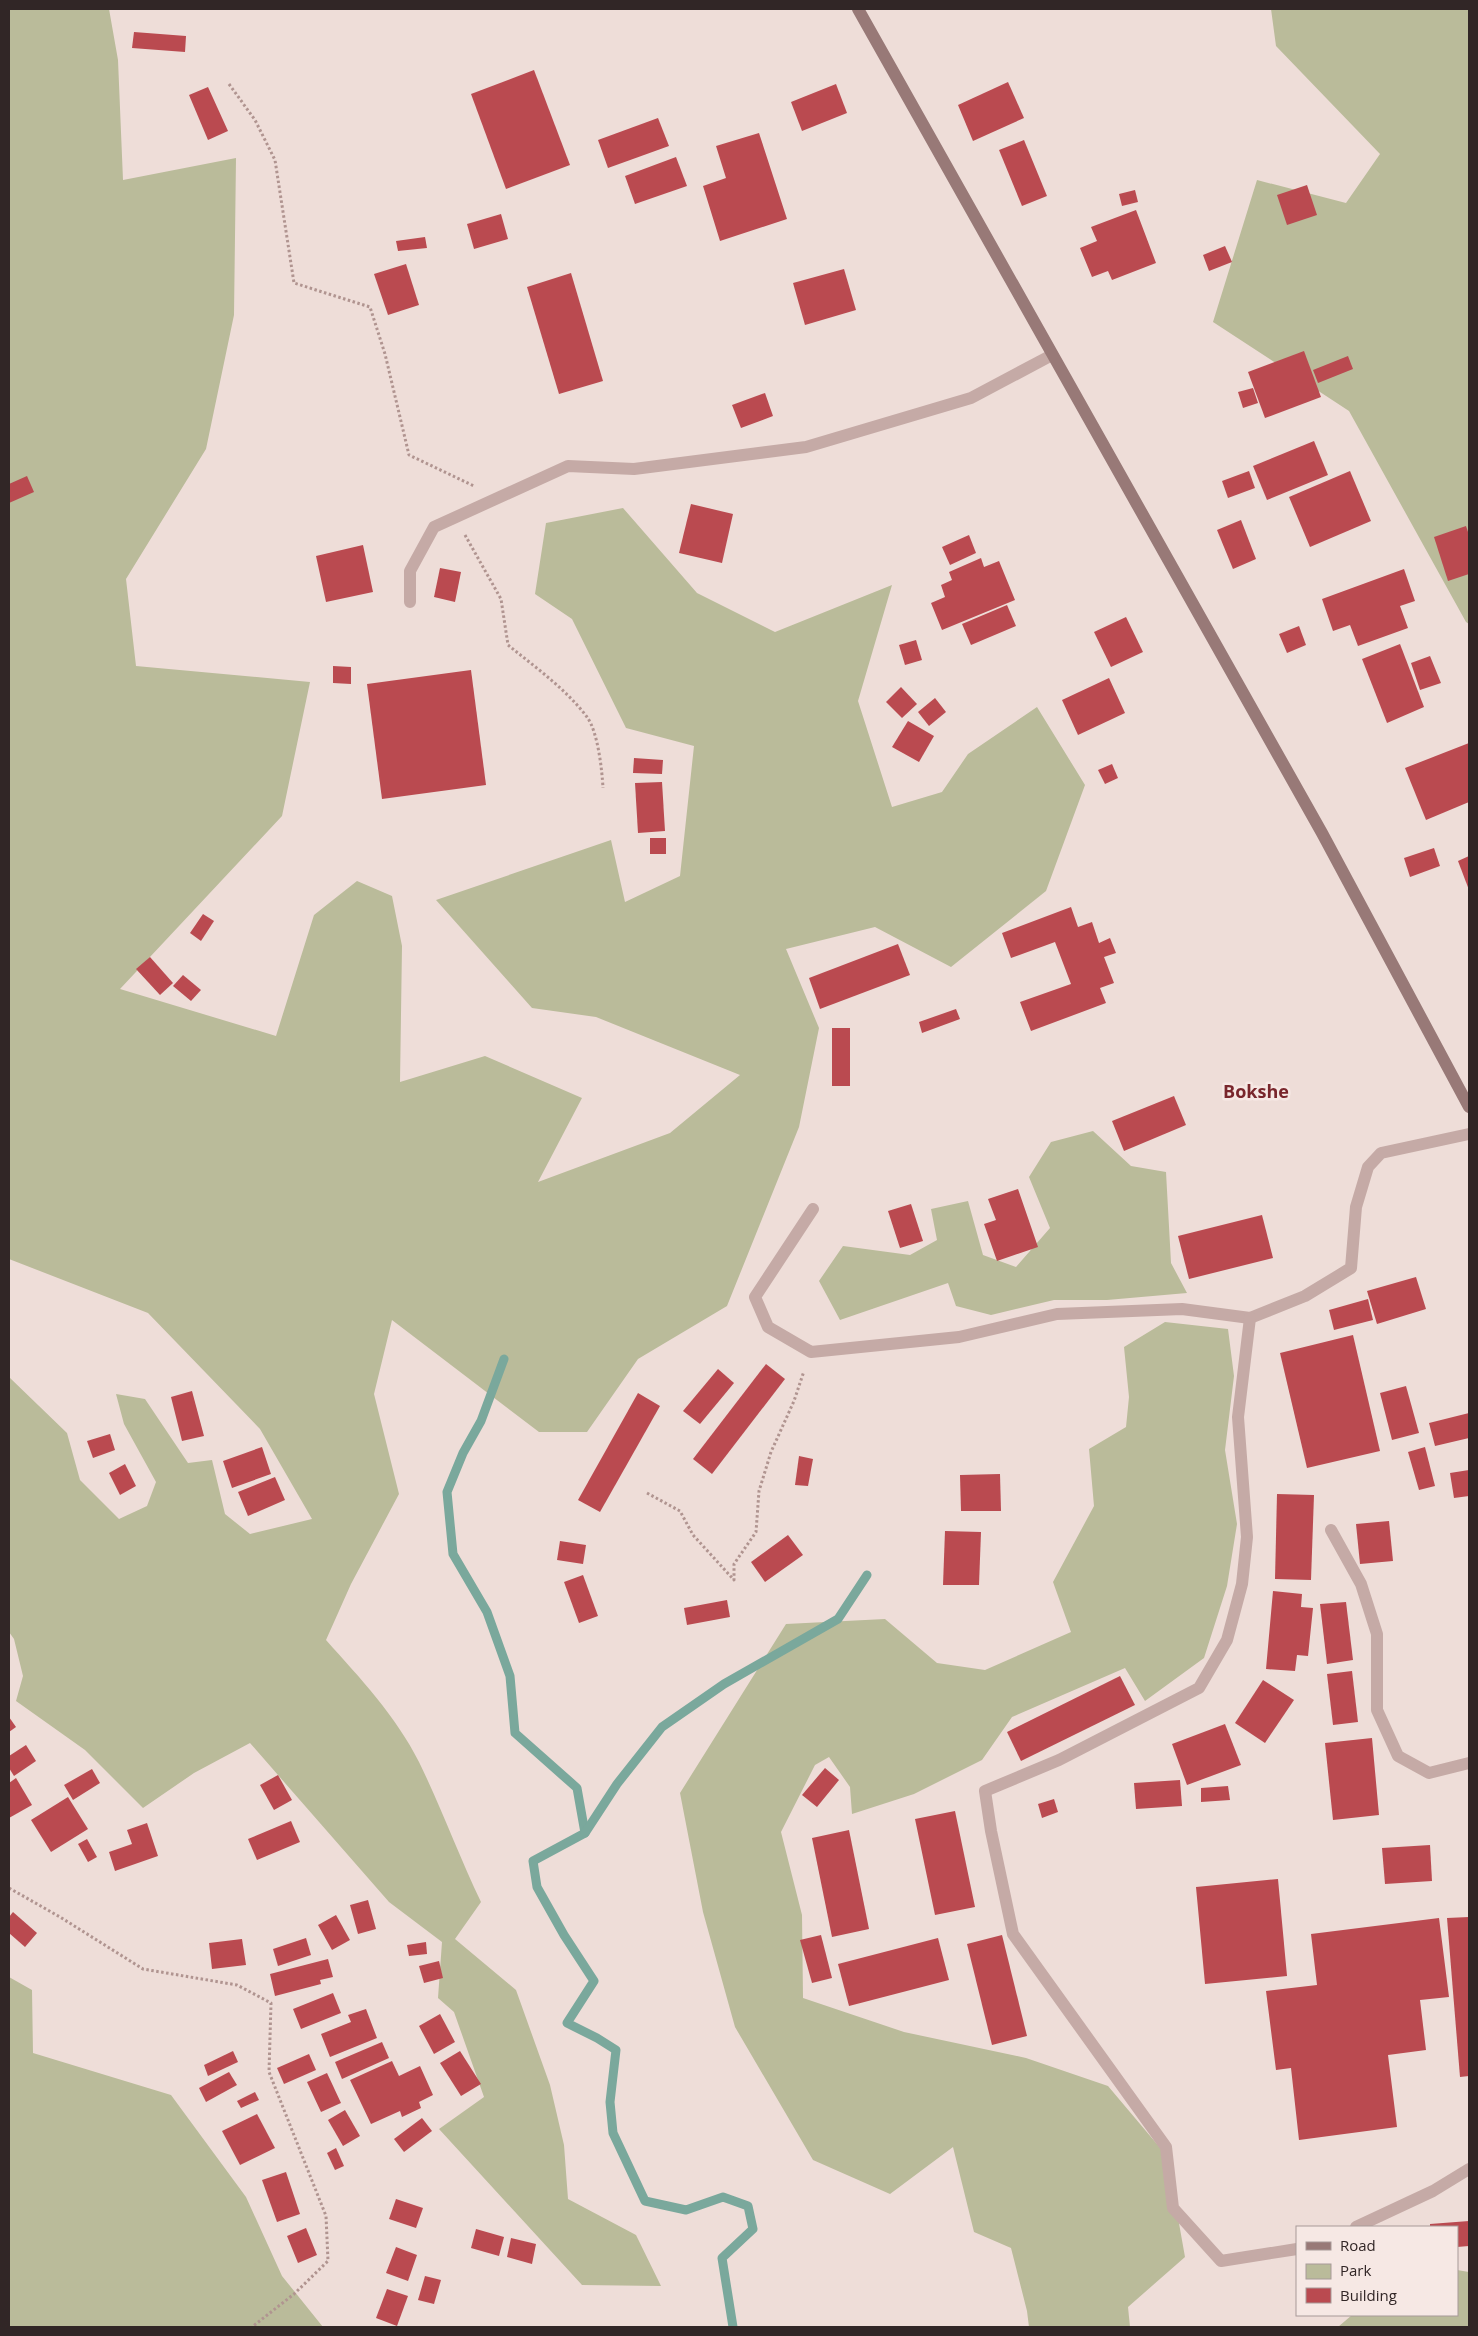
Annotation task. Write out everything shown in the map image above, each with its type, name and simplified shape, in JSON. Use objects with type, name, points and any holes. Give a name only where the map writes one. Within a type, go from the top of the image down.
[{"type":"main road","points":[[858,9],[1322,833],[1469,1107]]},
{"type":"street","points":[[410,602],[410,571],[434,527],[568,466],[634,469],[806,446],[971,398],[1052,355]]},
{"type":"street","points":[[813,1209],[755,1297],[768,1327],[811,1352],[959,1337],[1057,1314],[1182,1309],[1250,1318],[1305,1296],[1351,1268],[1356,1207],[1368,1167],[1381,1153],[1469,1134]]},
{"type":"street","points":[[1250,1318],[1238,1417],[1247,1537],[1242,1584],[1227,1640],[1199,1688],[1059,1760],[985,1790],[993,1841],[1012,1934],[1166,2146],[1173,2208],[1221,2261],[1296,2248]]},
{"type":"street","points":[[1331,1530],[1361,1584],[1377,1634],[1376,1710],[1398,1756],[1429,1773],[1469,1763]]},
{"type":"street","points":[[1358,2226],[1433,2191],[1469,2170]]},
{"type":"path","points":[[229,84],[255,120],[275,160],[294,283],[370,307],[385,354],[409,455],[500,497]]},
{"type":"path","points":[[455,517],[501,599],[508,645],[551,681],[588,718],[601,761],[603,788]]},
{"type":"path","points":[[647,1493],[680,1511],[693,1535],[734,1580],[734,1564],[756,1532],[759,1491],[771,1452],[794,1401],[811,1352]]},
{"type":"path","points":[[9,1888],[60,1917],[143,1969],[237,1985],[271,2003],[269,2072],[326,2216],[328,2261],[294,2294],[252,2327]]},
{"type":"green space","points":[[10,9],[109,9],[118,60],[123,180],[236,158],[234,315],[206,449],[126,579],[136,666],[310,682],[282,816],[120,989],[276,1036],[314,915],[357,881],[392,896],[402,946],[400,1082],[485,1056],[582,1098],[538,1182],[670,1133],[740,1075],[596,1017],[532,1008],[436,900],[611,840],[625,902],[680,876],[694,746],[626,728],[572,619],[535,594],[546,523],[623,508],[697,593],[775,632],[892,585],[858,701],[892,807],[942,792],[968,754],[1037,707],[1085,785],[1046,891],[951,967],[875,927],[786,949],[819,1028],[799,1127],[727,1306],[638,1359],[587,1432],[539,1432],[392,1320],[374,1394],[399,1494],[351,1584],[326,1640],[377,1698],[410,1745],[481,1902],[455,1939],[516,1990],[550,2085],[564,2145],[568,2199],[636,2235],[661,2286],[582,2285],[439,2129],[484,2097],[454,2012],[438,1998],[442,1942],[389,1902],[250,1743],[194,1773],[143,1808],[85,1750],[16,1701],[23,1676],[14,1639],[9,1632],[9,1377],[67,1433],[80,1480],[119,1519],[147,1506],[156,1482],[124,1424],[116,1394],[145,1399],[188,1463],[212,1460],[225,1514],[250,1534],[312,1519],[260,1429],[148,1313],[9,1259]]},
{"type":"green space","points":[[1271,9],[1469,9],[1469,624],[1466,622],[1349,411],[1213,322],[1257,180],[1346,203],[1380,154],[1276,46]]},
{"type":"green space","points":[[1093,1131],[1131,1166],[1166,1172],[1171,1263],[1187,1293],[1107,1300],[1054,1300],[991,1315],[956,1306],[948,1283],[840,1320],[819,1281],[843,1246],[910,1255],[937,1240],[931,1209],[968,1201],[983,1255],[1016,1267],[1050,1228],[1029,1177],[1051,1142]]},
{"type":"green space","points":[[1165,1322],[1228,1329],[1234,1376],[1225,1450],[1237,1524],[1227,1586],[1204,1658],[1145,1701],[1125,1668],[1012,1717],[982,1760],[914,1794],[852,1814],[850,1787],[829,1757],[815,1765],[781,1832],[802,1915],[803,1998],[904,2032],[1026,2058],[1108,2086],[1167,2156],[1185,2257],[1128,2307],[1130,2327],[1029,2327],[1027,2311],[1011,2248],[974,2232],[953,2147],[890,2194],[813,2160],[735,2027],[703,1912],[680,1793],[786,1624],[885,1619],[937,1663],[985,1670],[1071,1632],[1053,1582],[1094,1506],[1089,1449],[1126,1427],[1129,1397],[1124,1347]]},
{"type":"green space","points":[[9,1977],[32,1990],[33,2053],[171,2095],[246,2197],[282,2276],[323,2327],[9,2327]]},
{"type":"green space","points":[[1458,2270],[1469,2272],[1469,2327],[1338,2327],[1351,2316],[1458,2316]]},
{"type":"building","points":[[134,32],[186,36],[185,52],[132,48]]},
{"type":"building","points":[[534,70],[570,165],[506,189],[471,94]]},
{"type":"building","points":[[1008,82],[1024,118],[973,141],[958,105]]},
{"type":"building","points":[[836,84],[847,113],[802,131],[791,102]]},
{"type":"building","points":[[208,87],[228,131],[208,140],[189,95]]},
{"type":"building","points":[[658,118],[669,146],[608,168],[598,140]]},
{"type":"building","points":[[759,133],[787,219],[720,241],[703,186],[726,178],[716,146]]},
{"type":"building","points":[[1024,140],[1047,196],[1022,206],[999,150]]},
{"type":"building","points":[[676,157],[687,186],[635,204],[625,176]]},
{"type":"building","points":[[1307,185],[1317,215],[1287,225],[1277,195]]},
{"type":"building","points":[[1135,190],[1138,202],[1122,206],[1119,194]]},
{"type":"building","points":[[1136,210],[1156,263],[1112,280],[1108,271],[1092,277],[1080,248],[1097,241],[1091,227]]},
{"type":"building","points":[[501,214],[508,239],[474,249],[467,224]]},
{"type":"building","points":[[425,237],[427,248],[398,251],[396,241]]},
{"type":"building","points":[[1225,246],[1232,262],[1209,271],[1203,255]]},
{"type":"building","points":[[406,264],[419,305],[388,315],[374,274]]},
{"type":"building","points":[[844,269],[856,310],[805,325],[793,283]]},
{"type":"building","points":[[571,273],[603,381],[559,394],[527,287]]},
{"type":"building","points":[[1304,351],[1321,397],[1265,418],[1248,372]]},
{"type":"building","points":[[1348,356],[1353,369],[1318,383],[1313,370]]},
{"type":"building","points":[[1253,388],[1258,403],[1243,408],[1238,392]]},
{"type":"building","points":[[765,393],[773,416],[741,428],[732,405]]},
{"type":"building","points":[[1314,441],[1328,475],[1267,500],[1253,466]]},
{"type":"building","points":[[1249,471],[1255,488],[1228,498],[1222,481]]},
{"type":"building","points":[[1350,471],[1371,521],[1310,547],[1289,497]]},
{"type":"building","points":[[27,476],[34,492],[9,503],[9,484]]},
{"type":"building","points":[[691,504],[733,514],[722,563],[679,553]]},
{"type":"building","points":[[1241,520],[1256,559],[1233,569],[1217,530]]},
{"type":"building","points":[[1466,526],[1469,535],[1469,574],[1448,581],[1434,537]]},
{"type":"building","points":[[969,535],[976,553],[950,565],[942,547]]},
{"type":"building","points":[[363,545],[373,592],[326,602],[316,556]]},
{"type":"building","points":[[981,558],[984,567],[999,561],[1015,600],[942,630],[931,603],[945,597],[941,585],[952,580],[949,572]]},
{"type":"building","points":[[440,568],[461,572],[455,602],[434,597]]},
{"type":"building","points":[[1404,569],[1415,601],[1400,606],[1408,628],[1358,646],[1350,625],[1333,631],[1322,599]]},
{"type":"building","points":[[1007,605],[1016,626],[971,645],[962,624]]},
{"type":"building","points":[[1126,617],[1143,652],[1111,667],[1094,632]]},
{"type":"building","points":[[1299,626],[1306,645],[1287,653],[1279,634]]},
{"type":"building","points":[[916,640],[922,660],[905,665],[899,645]]},
{"type":"building","points":[[1400,644],[1424,707],[1387,723],[1362,659]]},
{"type":"building","points":[[1430,656],[1441,683],[1420,690],[1411,663]]},
{"type":"building","points":[[333,666],[351,667],[351,684],[333,683]]},
{"type":"building","points":[[471,670],[486,785],[382,799],[367,684]]},
{"type":"building","points":[[1109,678],[1125,713],[1078,735],[1062,700]]},
{"type":"building","points":[[901,687],[917,704],[902,718],[886,702]]},
{"type":"building","points":[[935,698],[946,712],[929,726],[918,712]]},
{"type":"building","points":[[908,721],[934,736],[919,762],[892,747]]},
{"type":"building","points":[[1469,743],[1469,802],[1426,820],[1405,768]]},
{"type":"building","points":[[634,758],[663,760],[662,774],[633,773]]},
{"type":"building","points":[[1112,764],[1118,778],[1105,784],[1098,770]]},
{"type":"building","points":[[662,782],[665,831],[638,833],[635,783]]},
{"type":"building","points":[[650,838],[666,838],[666,854],[650,854]]},
{"type":"building","points":[[1434,848],[1440,866],[1410,877],[1404,858]]},
{"type":"building","points":[[1469,856],[1469,890],[1458,861]]},
{"type":"building","points":[[1071,907],[1078,927],[1092,922],[1099,943],[1110,938],[1116,953],[1104,957],[1114,983],[1100,988],[1106,1003],[1031,1031],[1020,1002],[1071,984],[1055,942],[1011,958],[1002,933]]},
{"type":"building","points":[[203,914],[214,921],[201,941],[190,933]]},
{"type":"building","points":[[898,944],[910,975],[820,1009],[809,978]]},
{"type":"building","points":[[150,957],[173,983],[160,995],[136,969]]},
{"type":"building","points":[[183,975],[201,990],[191,1001],[173,986]]},
{"type":"building","points":[[956,1009],[960,1019],[922,1033],[919,1022]]},
{"type":"building","points":[[832,1028],[850,1028],[850,1086],[832,1086]]},
{"type":"building","points":[[1174,1096],[1186,1125],[1124,1151],[1112,1121]]},
{"type":"building","points":[[1018,1189],[1038,1247],[997,1261],[984,1224],[996,1220],[988,1199]]},
{"type":"building","points":[[911,1204],[923,1241],[900,1248],[888,1211]]},
{"type":"building","points":[[1262,1215],[1273,1258],[1189,1279],[1178,1236]]},
{"type":"building","points":[[1416,1277],[1426,1309],[1377,1324],[1367,1291]]},
{"type":"building","points":[[1368,1299],[1373,1320],[1334,1330],[1329,1310]]},
{"type":"building","points":[[1353,1335],[1380,1451],[1307,1468],[1280,1353]]},
{"type":"building","points":[[766,1364],[785,1379],[712,1474],[693,1459]]},
{"type":"building","points":[[718,1369],[734,1383],[700,1424],[683,1411]]},
{"type":"building","points":[[1406,1386],[1419,1433],[1392,1440],[1380,1393]]},
{"type":"building","points":[[192,1391],[204,1436],[182,1441],[171,1397]]},
{"type":"building","points":[[638,1393],[660,1406],[600,1512],[578,1500]]},
{"type":"building","points":[[1469,1413],[1469,1438],[1435,1446],[1429,1423]]},
{"type":"building","points":[[110,1434],[115,1450],[93,1458],[87,1441]]},
{"type":"building","points":[[262,1447],[271,1474],[232,1488],[223,1461]]},
{"type":"building","points":[[1425,1447],[1435,1486],[1419,1490],[1408,1452]]},
{"type":"building","points":[[799,1456],[813,1459],[808,1486],[795,1485]]},
{"type":"building","points":[[125,1464],[136,1486],[120,1495],[109,1473]]},
{"type":"building","points":[[1469,1470],[1469,1496],[1454,1498],[1450,1473]]},
{"type":"building","points":[[1000,1474],[1001,1511],[961,1511],[960,1475]]},
{"type":"building","points":[[275,1477],[285,1500],[248,1516],[238,1492]]},
{"type":"building","points":[[1277,1494],[1314,1495],[1311,1580],[1275,1579]]},
{"type":"building","points":[[1389,1521],[1393,1561],[1360,1564],[1356,1524]]},
{"type":"building","points":[[945,1531],[981,1532],[979,1585],[943,1585]]},
{"type":"building","points":[[788,1535],[803,1555],[765,1582],[751,1562]]},
{"type":"building","points":[[560,1541],[586,1545],[583,1564],[557,1560]]},
{"type":"building","points":[[583,1575],[598,1616],[579,1623],[564,1582]]},
{"type":"building","points":[[1273,1591],[1302,1594],[1301,1607],[1313,1608],[1308,1656],[1297,1655],[1295,1671],[1266,1669]]},
{"type":"building","points":[[727,1600],[730,1617],[687,1625],[684,1608]]},
{"type":"building","points":[[1346,1602],[1353,1660],[1327,1664],[1320,1604]]},
{"type":"building","points":[[1352,1671],[1358,1722],[1333,1725],[1327,1674]]},
{"type":"building","points":[[1120,1676],[1135,1705],[1021,1761],[1007,1732]]},
{"type":"building","points":[[1263,1680],[1294,1700],[1265,1743],[1235,1723]]},
{"type":"building","points":[[9,1717],[16,1727],[9,1732]]},
{"type":"building","points":[[1225,1724],[1241,1765],[1187,1785],[1172,1744]]},
{"type":"building","points":[[1372,1738],[1379,1815],[1333,1820],[1325,1743]]},
{"type":"building","points":[[26,1745],[36,1761],[14,1776],[9,1768],[9,1756]]},
{"type":"building","points":[[825,1768],[839,1780],[817,1807],[802,1795]]},
{"type":"building","points":[[92,1769],[100,1783],[73,1800],[64,1785]]},
{"type":"building","points":[[278,1775],[292,1800],[274,1810],[260,1785]]},
{"type":"building","points":[[16,1778],[32,1805],[9,1818],[9,1783]]},
{"type":"building","points":[[1180,1780],[1182,1806],[1136,1809],[1134,1783]]},
{"type":"building","points":[[1228,1786],[1230,1800],[1201,1802],[1201,1788]]},
{"type":"building","points":[[68,1797],[88,1829],[51,1852],[31,1820]]},
{"type":"building","points":[[1054,1799],[1058,1812],[1042,1818],[1038,1804]]},
{"type":"building","points":[[955,1811],[975,1907],[935,1915],[915,1819]]},
{"type":"building","points":[[291,1821],[300,1842],[257,1860],[248,1839]]},
{"type":"building","points":[[147,1823],[158,1856],[115,1871],[109,1852],[132,1844],[127,1830]]},
{"type":"building","points":[[849,1830],[869,1929],[832,1937],[812,1838]]},
{"type":"building","points":[[87,1839],[97,1857],[88,1862],[78,1844]]},
{"type":"building","points":[[1430,1845],[1432,1881],[1385,1884],[1382,1848]]},
{"type":"building","points":[[1278,1879],[1287,1976],[1205,1984],[1196,1887]]},
{"type":"building","points":[[368,1900],[376,1929],[358,1934],[350,1905]]},
{"type":"building","points":[[13,1912],[37,1933],[25,1947],[9,1933],[9,1917]]},
{"type":"building","points":[[336,1915],[350,1940],[332,1950],[318,1925]]},
{"type":"building","points":[[1469,1917],[1469,2076],[1460,2077],[1447,1918]]},
{"type":"building","points":[[1439,1918],[1449,1997],[1420,2000],[1426,2050],[1388,2055],[1397,2127],[1299,2140],[1291,2068],[1276,2070],[1266,1991],[1317,1985],[1311,1934]]},
{"type":"building","points":[[821,1935],[832,1978],[812,1983],[800,1940]]},
{"type":"building","points":[[1002,1935],[1027,2036],[992,2045],[967,1944]]},
{"type":"building","points":[[306,1938],[311,1955],[278,1966],[273,1949]]},
{"type":"building","points":[[938,1938],[949,1980],[849,2006],[838,1964]]},
{"type":"building","points":[[242,1939],[246,1965],[212,1969],[209,1943]]},
{"type":"building","points":[[426,1942],[427,1954],[409,1956],[407,1945]]},
{"type":"building","points":[[328,1959],[333,1977],[320,1980],[321,1984],[275,1996],[270,1974]]},
{"type":"building","points":[[439,1961],[443,1978],[424,1983],[419,1966]]},
{"type":"building","points":[[333,1993],[341,2013],[301,2029],[293,2009]]},
{"type":"building","points":[[366,2009],[377,2038],[330,2057],[321,2034],[351,2022],[348,2015]]},
{"type":"building","points":[[440,2014],[455,2042],[434,2054],[419,2026]]},
{"type":"building","points":[[382,2042],[389,2058],[342,2079],[335,2062]]},
{"type":"building","points":[[233,2051],[238,2062],[208,2076],[204,2065]]},
{"type":"building","points":[[460,2051],[481,2084],[461,2096],[440,2063]]},
{"type":"building","points":[[309,2054],[316,2070],[284,2084],[277,2068]]},
{"type":"building","points":[[392,2061],[399,2076],[420,2066],[433,2095],[419,2102],[421,2108],[402,2117],[400,2111],[371,2124],[350,2080]]},
{"type":"building","points":[[229,2072],[237,2085],[206,2102],[199,2088]]},
{"type":"building","points":[[327,2073],[341,2103],[321,2112],[307,2082]]},
{"type":"building","points":[[255,2092],[259,2100],[241,2108],[237,2101]]},
{"type":"building","points":[[345,2110],[360,2136],[343,2146],[328,2120]]},
{"type":"building","points":[[257,2114],[275,2148],[240,2165],[222,2131]]},
{"type":"building","points":[[422,2118],[432,2131],[404,2152],[394,2139]]},
{"type":"building","points":[[336,2148],[344,2166],[335,2170],[327,2153]]},
{"type":"building","points":[[286,2172],[300,2214],[277,2222],[262,2180]]},
{"type":"building","points":[[396,2199],[423,2208],[416,2228],[389,2219]]},
{"type":"building","points":[[1469,2221],[1469,2246],[1458,2247],[1458,2226],[1430,2226],[1430,2224]]},
{"type":"building","points":[[306,2228],[317,2255],[298,2263],[287,2236]]},
{"type":"building","points":[[476,2229],[504,2237],[499,2256],[471,2248]]},
{"type":"building","points":[[511,2238],[536,2244],[532,2264],[507,2257]]},
{"type":"building","points":[[396,2247],[417,2255],[408,2281],[386,2273]]},
{"type":"building","points":[[425,2276],[441,2280],[434,2304],[418,2300]]},
{"type":"building","points":[[387,2289],[408,2296],[397,2326],[376,2318]]},
{"type":"waterway","points":[[504,1359],[481,1421],[463,1453],[447,1492],[453,1554],[487,1612],[510,1676],[515,1733],[577,1788],[585,1833],[533,1861],[537,1887],[564,1935],[594,1981],[567,2023],[616,2050],[610,2102],[613,2133],[645,2201],[686,2210],[723,2197],[748,2206],[753,2229],[722,2258],[733,2327]]},
{"type":"waterway","points":[[585,1833],[617,1784],[662,1727],[724,1684],[838,1619],[867,1575]]},
{"type":"district","name":"Bokshe","points":[[1256,1091]]}]
